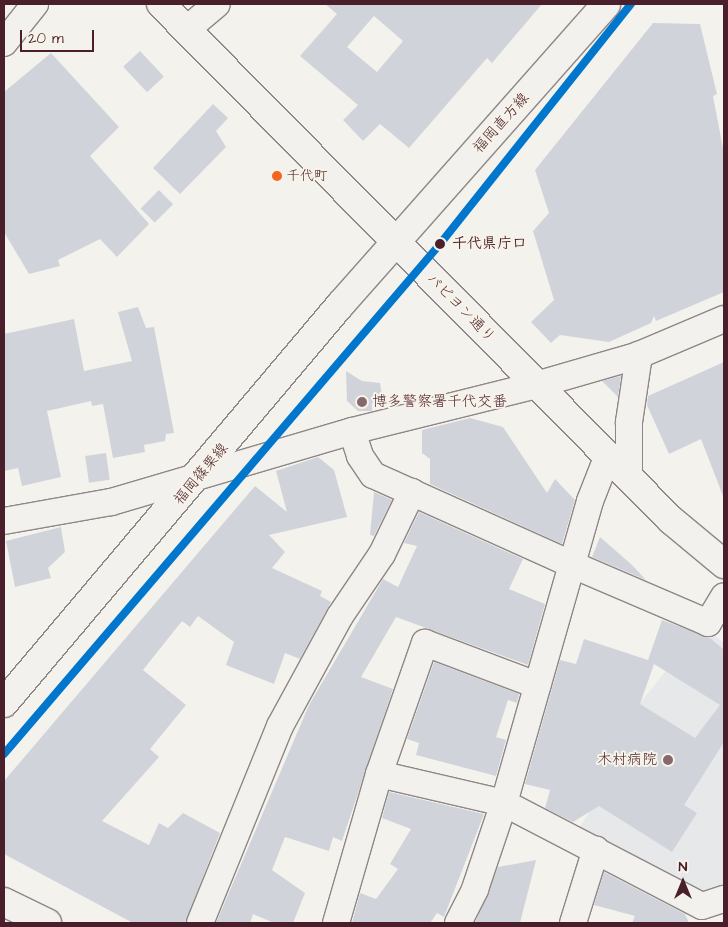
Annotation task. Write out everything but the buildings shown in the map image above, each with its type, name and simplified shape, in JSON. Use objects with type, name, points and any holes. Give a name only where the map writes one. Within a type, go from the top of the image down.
[{"type":"main road","name":"パピヨン通り","points":[[161,4],[671,520],[724,564]]},
{"type":"main road","name":"福岡直方線","points":[[396,243],[606,4]]},
{"type":"main road","name":"福岡篠栗線","points":[[4,703],[200,476],[396,243]]},
{"type":"main road","points":[[4,902],[47,923]]},
{"type":"street","points":[[4,43],[35,4]]},
{"type":"street","points":[[186,30],[217,4]]},
{"type":"street","points":[[4,521],[111,502],[352,431],[536,385],[639,354],[724,319]]},
{"type":"street","points":[[629,477],[629,422],[639,354]]},
{"type":"street","points":[[352,431],[360,456],[373,475],[572,565],[708,623],[724,596]]},
{"type":"street","points":[[458,923],[475,889],[504,803],[572,565],[608,455]]},
{"type":"street","points":[[200,923],[280,726],[340,616],[382,554],[412,492]]},
{"type":"street","points":[[336,923],[379,774],[425,643],[537,685]]},
{"type":"street","points":[[379,774],[504,803],[596,849],[707,909]]},
{"type":"street","points":[[573,923],[596,849]]},
{"type":"shaded area","name":"木村病院","points":[[702,626],[724,643],[724,891],[702,898],[578,830],[602,792],[620,728]]},
{"type":"transit line","points":[[4,754],[440,244],[631,4]]},
{"type":"place","name":"千代町","points":[[277,176]]},
{"type":"place","name":"千代県庁口","points":[[440,244]]},
{"type":"place","name":"博多警察署千代交番","points":[[362,402]]},
{"type":"place","name":"木村病院","points":[[668,760]]}]
